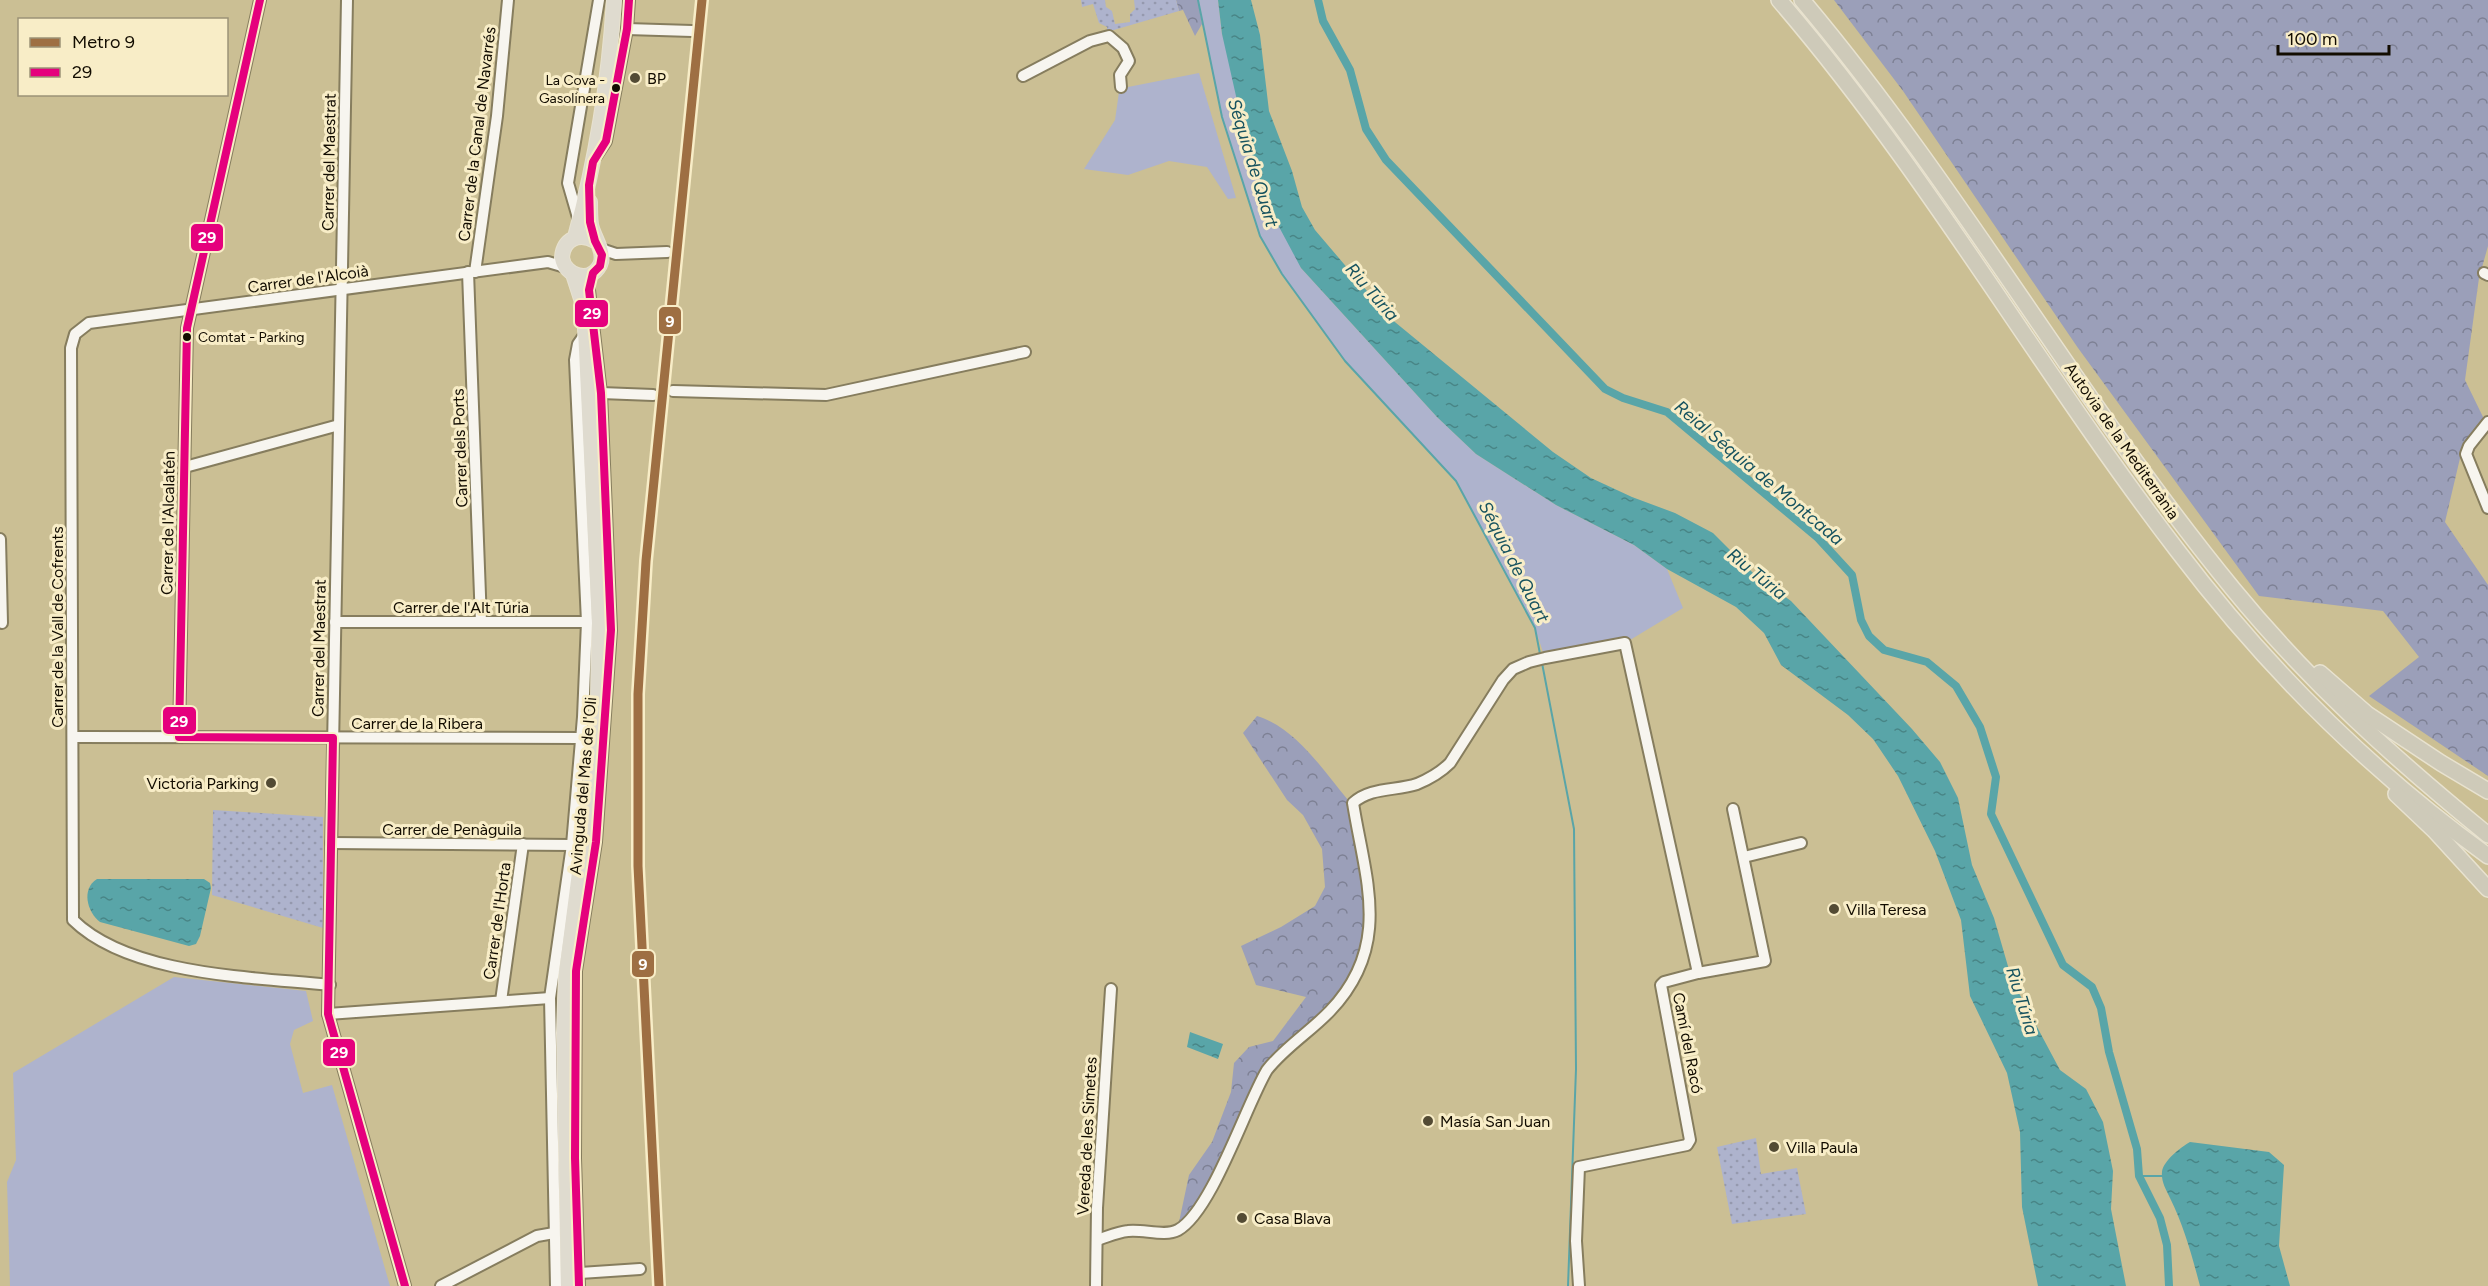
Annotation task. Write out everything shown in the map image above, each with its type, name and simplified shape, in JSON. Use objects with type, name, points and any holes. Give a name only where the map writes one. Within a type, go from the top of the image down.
[{"type":"highway","name":"Autovia de la Mediterrània","points":[[1779,0],[1864,107],[1927,192],[2177,551],[2285,678],[2351,743],[2488,856]]},
{"type":"highway","name":"Autovia de la Mediterrània","points":[[1802,0],[1877,95],[1940,181],[2146,478],[2234,591],[2298,664],[2378,743],[2488,835]]},
{"type":"highway","points":[[2234,591],[2246,595],[2304,658],[2367,714],[2440,763],[2488,791]]},
{"type":"highway","points":[[2351,743],[2359,759],[2434,830],[2488,889]]},
{"type":"main road","points":[[568,1286],[564,1033],[566,973],[592,773],[598,699],[599,633],[595,492],[584,308],[599,250],[590,222],[590,185],[611,45],[614,0]]},
{"type":"main road","points":[[575,237],[590,185]]},
{"type":"main road","points":[[584,308],[566,265],[566,243],[575,237],[582,236],[599,250]]},
{"type":"main road","points":[[566,265],[583,276],[593,273]]},
{"type":"street","name":"Carrer de l'Alcalatén","points":[[179,737],[186,328],[260,0]]},
{"type":"street","name":"Carrer del Maestrat","points":[[347,0],[328,1014],[405,1286]]},
{"type":"street","name":"Carrer de la Canal de Navarrés","points":[[471,272],[497,116],[508,0]]},
{"type":"street","points":[[579,223],[568,183],[599,0]]},
{"type":"street","points":[[593,162],[606,141],[627,29],[629,0]]},
{"type":"street","points":[[627,29],[692,31]]},
{"type":"street","points":[[1023,76],[1090,41],[1109,36],[1123,48],[1129,61],[1120,75],[1121,87]]},
{"type":"street","points":[[599,250],[616,254],[666,252]]},
{"type":"street","name":"Carrer de l'Alcoià","points":[[75,334],[89,323],[548,262],[566,265]]},
{"type":"street","name":"Carrer dels Ports","points":[[471,272],[481,622]]},
{"type":"street","name":"Avinguda del Mas de l'Oli","points":[[579,1286],[575,1158],[576,971],[596,842],[611,630],[600,393],[588,290]]},
{"type":"street","name":"Carrer de la Vall de Cofrents","points":[[75,334],[71,348],[74,920],[87,933],[118,949],[178,968],[330,985]]},
{"type":"street","name":"Avinguda del Mas de l'Oli","points":[[556,1286],[550,998],[572,845],[588,622],[575,360],[579,344],[585,334]]},
{"type":"street","points":[[673,391],[826,395],[1025,352]]},
{"type":"street","points":[[600,393],[653,395]]},
{"type":"street","points":[[2488,422],[2469,446],[2466,454],[2488,508]]},
{"type":"street","points":[[185,467],[339,425]]},
{"type":"street","points":[[0,539],[2,623]]},
{"type":"street","name":"Carrer de l'Alt Túria","points":[[335,622],[588,622]]},
{"type":"street","name":"Camí del Racó","points":[[1097,1240],[1127,1231],[1177,1231],[1188,1221],[1200,1206],[1243,1123],[1258,1085],[1267,1070],[1277,1057],[1330,1011],[1345,993],[1358,969],[1366,946],[1370,914],[1370,886],[1353,803],[1362,795],[1418,784],[1442,771],[1450,763],[1503,680],[1513,669],[1545,658],[1625,643],[1698,973],[1664,982],[1661,985],[1690,1140],[1687,1145],[1579,1167],[1576,1241],[1579,1286]]},
{"type":"street","name":"Carrer de la Ribera","points":[[73,737],[581,738]]},
{"type":"street","points":[[1698,973],[1765,961],[1733,808]]},
{"type":"street","name":"Carrer de Penàguila","points":[[332,843],[572,845]]},
{"type":"street","points":[[1744,857],[1802,843]]},
{"type":"street","name":"Carrer de l'Horta","points":[[501,1001],[523,844]]},
{"type":"street","name":"Vereda de les Simetes","points":[[1096,1286],[1111,988]]},
{"type":"street","points":[[328,1014],[550,998]]},
{"type":"street","points":[[441,1286],[537,1236],[554,1233]]},
{"type":"street","points":[[580,1273],[640,1269]]},
{"type":"shaded area","points":[[1081,0],[1105,0],[1106,7],[1112,11],[1115,24],[1130,22],[1130,14],[1135,9],[1134,0],[1176,0],[1179,11],[1107,32],[1107,27],[1099,23],[1093,4],[1082,7]]},
{"type":"shaded area","points":[[1198,0],[1218,0],[1222,34],[1301,268],[1437,417],[1476,454],[1556,505],[1634,545],[1667,569],[1683,608],[1625,643],[1545,658],[1535,628],[1456,481],[1345,361],[1282,274],[1260,236],[1222,117]]},
{"type":"shaded area","points":[[1199,73],[1236,198],[1228,199],[1207,167],[1169,161],[1128,175],[1084,169],[1115,120],[1119,92],[1123,88]]},
{"type":"shaded area","points":[[213,810],[323,817],[323,928],[212,895]]},
{"type":"shaded area","points":[[174,977],[306,991],[313,1021],[294,1030],[290,1044],[303,1093],[332,1085],[390,1286],[10,1286],[7,1182],[16,1160],[13,1073]]},
{"type":"shaded area","points":[[1756,1138],[1761,1174],[1797,1168],[1806,1214],[1732,1224],[1717,1147]]},
{"type":"green space","points":[[1176,0],[1198,0],[1202,24],[1195,36],[1183,10],[1179,11]]},
{"type":"green space","points":[[1834,0],[2488,0],[2488,246],[2479,278],[2465,380],[2484,419],[2461,454],[2445,522],[2488,585],[2488,776],[2369,696],[2419,657],[2383,611],[2259,596],[2078,348],[1903,91]]},
{"type":"green space","points":[[1257,716],[1284,730],[1296,740],[1353,803],[1370,914],[1358,970],[1345,993],[1277,1057],[1188,1221],[1179,1222],[1189,1175],[1212,1142],[1231,1092],[1234,1063],[1249,1047],[1273,1041],[1306,997],[1256,985],[1241,946],[1281,927],[1315,906],[1325,887],[1322,849],[1303,815],[1287,800],[1243,733]]},
{"type":"water","name":"Riu Túria","points":[[1218,0],[1251,0],[1260,35],[1269,111],[1292,171],[1302,207],[1315,230],[1390,318],[1553,452],[1591,478],[1675,513],[1713,533],[1753,573],[1791,601],[1912,729],[1940,762],[1958,798],[1972,865],[1994,918],[2012,980],[2060,1070],[2086,1089],[2103,1122],[2113,1171],[2111,1209],[2126,1286],[2038,1286],[2022,1207],[2020,1132],[2007,1073],[1970,996],[1961,920],[1935,851],[1898,776],[1873,739],[1848,715],[1781,665],[1764,633],[1736,607],[1667,569],[1634,545],[1556,505],[1476,454],[1437,417],[1301,268],[1269,208],[1243,127],[1222,34]]},
{"type":"water","points":[[97,879],[204,879],[210,883],[211,888],[196,944],[189,946],[100,922],[89,907],[87,894],[92,883]]},
{"type":"water","points":[[1190,1032],[1223,1044],[1218,1059],[1187,1047]]},
{"type":"water","points":[[2190,1142],[2269,1152],[2284,1165],[2279,1246],[2290,1286],[2200,1286],[2184,1230],[2164,1185],[2162,1175],[2163,1168],[2169,1159]]},
{"type":"waterway","name":"Séquia de Quart","points":[[1198,0],[1222,117],[1260,236],[1282,274],[1345,361],[1456,481],[1535,628],[1540,654]]},
{"type":"waterway","name":"Reial Séquia de Montcada","points":[[1318,0],[1323,21],[1350,70],[1366,129],[1386,160],[1605,389],[1623,398],[1667,412],[1818,538],[1852,575],[1861,620],[1869,636],[1884,650],[1927,662],[1956,686],[1980,727],[1996,777],[1991,814],[2063,965],[2092,987],[2101,1008],[2109,1052],[2137,1149],[2139,1176],[2160,1218],[2167,1245],[2169,1286]]},
{"type":"waterway","name":"Séquia de Quart","points":[[1542,663],[1574,829],[1576,1069],[1568,1286]]},
{"type":"waterway","points":[[2139,1176],[2162,1176]]},
{"type":"metro line","name":"9","points":[[659,1286],[638,866],[638,694],[646,561],[702,0]]},
{"type":"transit line","name":"29","points":[[260,0],[187,328],[179,737],[333,738],[328,1014],[405,1286]]},
{"type":"transit line","name":"29","points":[[579,1286],[575,1158],[576,971],[596,842],[611,630],[601,393],[589,290],[593,273],[600,266],[602,255],[590,222],[589,185],[593,162],[606,141],[627,29],[629,0]]},
{"type":"place","name":"BP","points":[[635,78]]},
{"type":"place","name":"La Cova - Gasolinera","points":[[616,88]]},
{"type":"place","name":"Comtat - Parking","points":[[187,337]]},
{"type":"place","name":"Victoria Parking","points":[[271,783]]},
{"type":"place","name":"Villa Teresa","points":[[1834,909]]},
{"type":"place","name":"Masía San Juan","points":[[1428,1121]]},
{"type":"place","name":"Villa Paula","points":[[1774,1147]]},
{"type":"place","name":"Casa Blava","points":[[1242,1218]]}]
